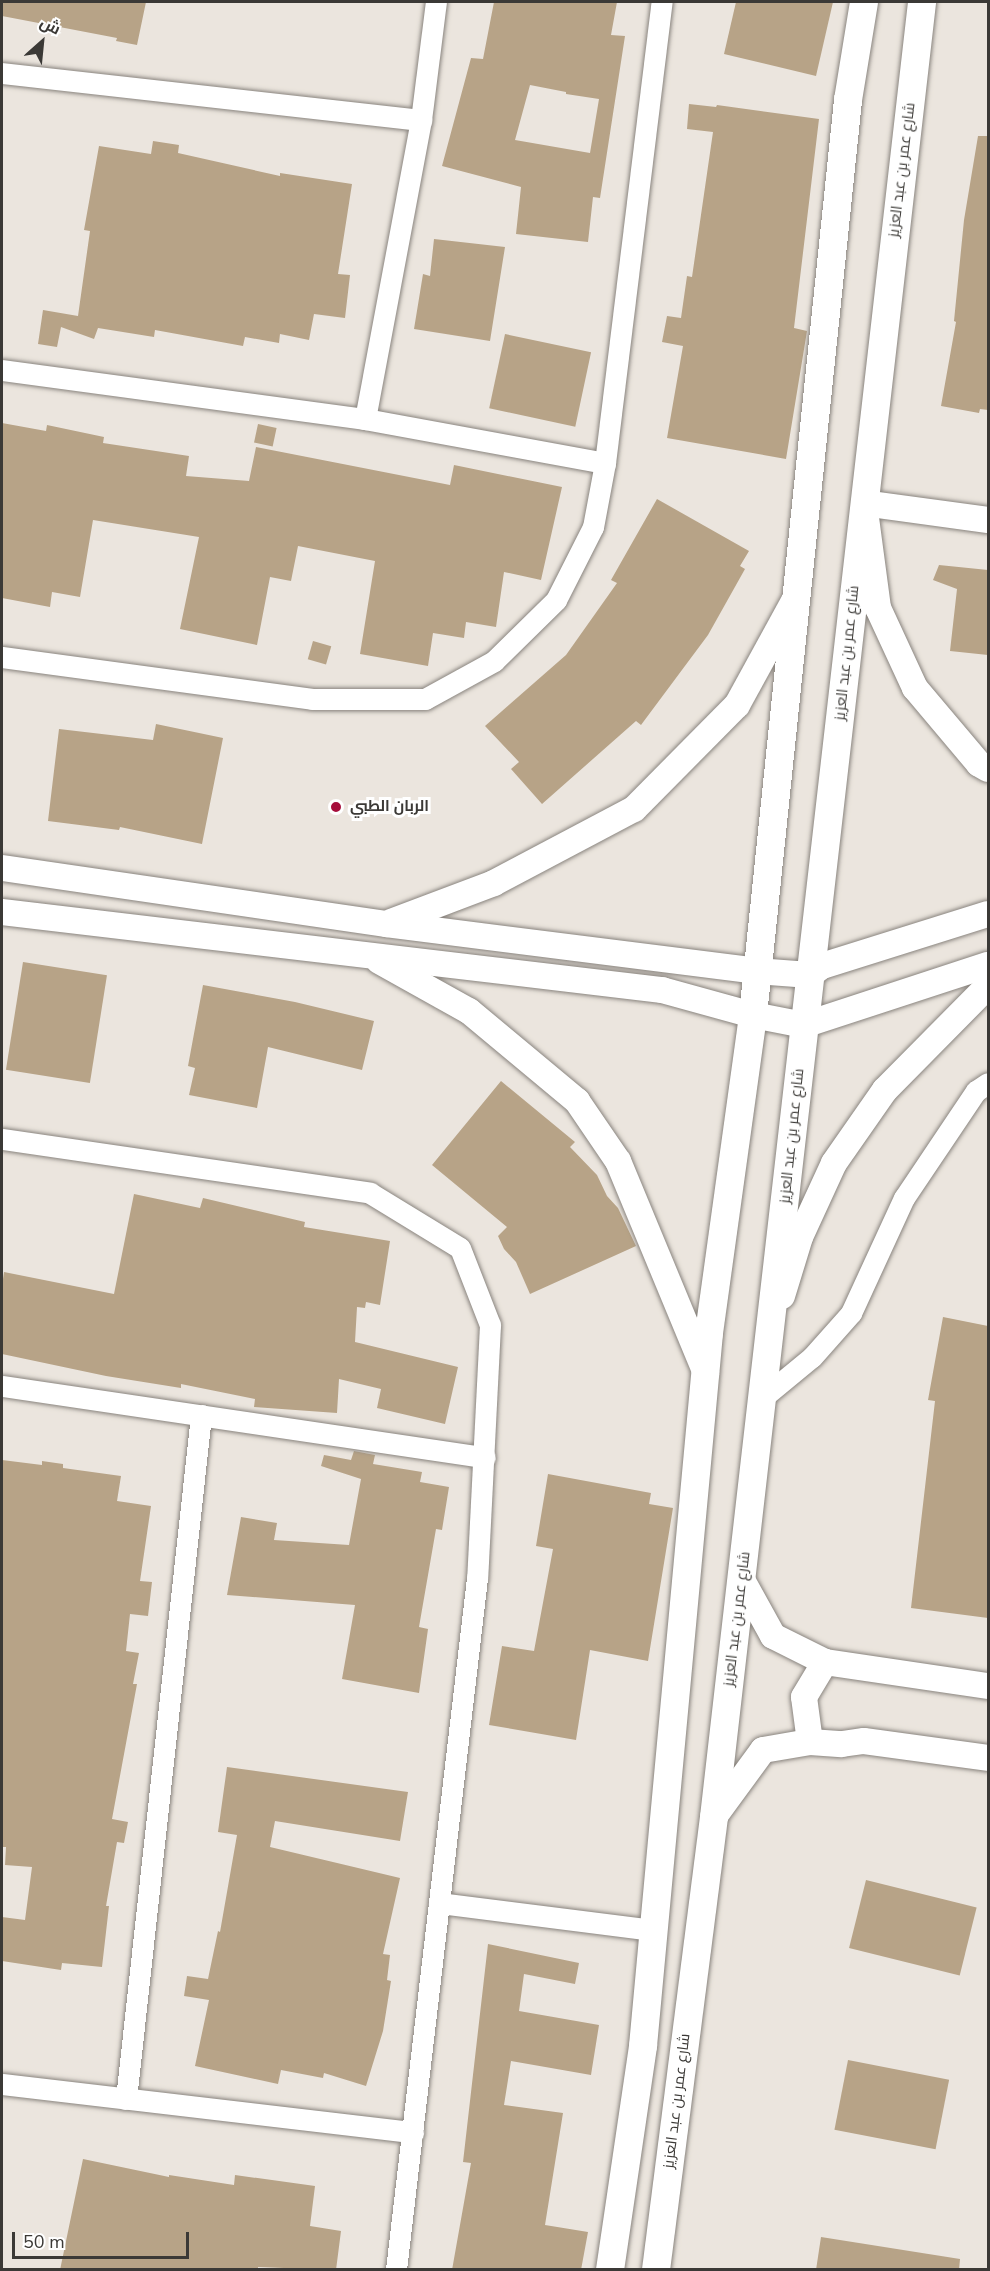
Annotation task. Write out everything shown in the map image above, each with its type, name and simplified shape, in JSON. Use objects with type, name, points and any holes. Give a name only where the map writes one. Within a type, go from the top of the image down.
[{"type":"main road","points":[[610,2270],[643,2046],[706,1373],[753,1015],[848,100],[864,2]]},
{"type":"main road","name":"شارع عمر بن عبد العزيز","points":[[656,2270],[714,1817],[922,2]]},
{"type":"street","points":[[366,419],[421,120],[436,2]]},
{"type":"street","points":[[2,657],[312,699],[424,699],[494,661],[556,600],[593,527],[605,463],[662,2]]},
{"type":"street","points":[[2,72],[421,120]]},
{"type":"street","points":[[2,370],[366,419],[605,463]]},
{"type":"street","points":[[988,520],[864,503],[878,608],[915,688],[979,765],[988,769]]},
{"type":"street","points":[[386,924],[494,884],[634,809],[737,705],[796,596]]},
{"type":"street","points":[[2,868],[386,924],[756,971],[810,975],[822,966],[988,914]]},
{"type":"street","points":[[2,912],[662,990],[753,1015],[804,1025],[988,965]]},
{"type":"street","points":[[368,955],[469,1011],[577,1101],[618,1161],[706,1373]]},
{"type":"street","points":[[768,1343],[800,1237],[834,1163],[885,1090],[988,986]]},
{"type":"street","points":[[761,1399],[812,1357],[851,1312],[904,1198],[976,1091],[988,1083]]},
{"type":"street","points":[[2,1139],[370,1193],[460,1248],[490,1325],[477,1578],[396,2270]]},
{"type":"street","points":[[2,1386],[485,1456]]},
{"type":"street","points":[[126,2099],[201,1415]]},
{"type":"street","points":[[741,1578],[773,1636],[825,1662],[988,1686]]},
{"type":"street","points":[[810,1742],[804,1697],[825,1662]]},
{"type":"street","points":[[714,1817],[763,1750],[810,1742],[842,1744],[864,1741],[988,1758]]},
{"type":"street","points":[[439,1903],[654,1930]]},
{"type":"street","points":[[2,2084],[413,2132]]},
{"type":"building","points":[[2,2],[146,2],[137,45],[116,41],[117,38],[2,16]]},
{"type":"building","points":[[494,2],[617,2],[611,35],[625,36],[600,198],[593,197],[588,242],[516,234],[521,187],[442,166],[471,58],[483,59]],"holes":[[[530,85],[566,92],[566,94],[599,99],[590,153],[515,140]]]},
{"type":"building","points":[[736,2],[833,2],[816,76],[724,54]]},
{"type":"building","points":[[689,104],[716,107],[717,105],[819,119],[794,328],[807,331],[786,459],[667,438],[683,346],[662,342],[667,316],[681,318],[687,276],[692,277],[713,132],[687,129]]},
{"type":"building","points":[[978,136],[988,136],[988,410],[980,409],[979,413],[941,406],[956,322],[954,321],[964,220]]},
{"type":"building","points":[[153,141],[179,145],[178,153],[280,176],[280,173],[352,184],[338,274],[350,275],[345,318],[314,314],[309,340],[280,334],[279,343],[245,337],[243,346],[155,330],[154,337],[98,328],[94,339],[61,327],[57,347],[38,344],[43,310],[78,316],[90,231],[84,230],[99,146],[151,154]]},
{"type":"building","points":[[434,239],[505,247],[490,341],[414,329],[423,274],[430,276]]},
{"type":"building","points":[[505,334],[591,352],[575,427],[489,408]]},
{"type":"building","points":[[2,423],[46,431],[47,425],[104,437],[103,443],[189,456],[186,476],[249,481],[256,447],[450,485],[454,465],[562,487],[541,580],[504,572],[496,627],[466,622],[464,638],[433,633],[428,666],[360,654],[375,561],[298,546],[291,581],[270,577],[257,645],[180,629],[199,537],[93,520],[80,597],[52,592],[50,607],[2,598]]},
{"type":"building","points":[[258,424],[277,428],[273,447],[254,443]]},
{"type":"building","points":[[657,499],[749,551],[740,566],[745,569],[708,635],[641,725],[636,721],[542,804],[511,769],[519,762],[485,726],[566,655],[617,583],[611,580]]},
{"type":"building","points":[[939,565],[988,570],[988,655],[950,651],[957,589],[933,580]]},
{"type":"building","points":[[313,641],[331,646],[326,665],[308,659]]},
{"type":"building","points":[[156,724],[223,738],[202,844],[120,827],[119,830],[48,821],[59,729],[153,740]]},
{"type":"building","points":[[23,962],[107,975],[90,1083],[6,1070]]},
{"type":"building","points":[[203,985],[295,1002],[374,1021],[362,1070],[268,1047],[257,1108],[189,1095],[195,1068],[188,1066]]},
{"type":"building","points":[[501,1081],[575,1142],[570,1147],[597,1175],[607,1196],[618,1208],[636,1246],[530,1294],[516,1262],[504,1249],[498,1236],[507,1227],[432,1165]]},
{"type":"building","points":[[134,1194],[200,1208],[203,1198],[305,1222],[304,1227],[390,1241],[380,1305],[366,1302],[365,1308],[357,1307],[355,1342],[458,1367],[445,1424],[377,1408],[381,1389],[339,1379],[337,1413],[254,1407],[255,1399],[181,1384],[181,1388],[106,1376],[2,1354],[4,1272],[114,1294]]},
{"type":"building","points":[[943,1317],[988,1326],[988,1618],[911,1608],[935,1401],[928,1400]]},
{"type":"building","points":[[354,1451],[375,1455],[373,1464],[422,1472],[420,1482],[449,1487],[442,1530],[436,1529],[419,1627],[428,1629],[419,1693],[342,1679],[355,1605],[227,1595],[241,1517],[277,1523],[274,1540],[349,1545],[361,1479],[321,1466],[324,1455],[351,1460]]},
{"type":"building","points":[[2,1460],[42,1465],[42,1461],[63,1464],[63,1468],[121,1476],[117,1501],[151,1506],[140,1581],[152,1582],[148,1616],[130,1614],[126,1651],[139,1653],[133,1684],[137,1684],[112,1819],[128,1822],[124,1843],[117,1842],[106,1906],[109,1906],[102,1967],[62,1963],[61,1970],[2,1961],[2,1917],[25,1920],[32,1867],[5,1865],[6,1847],[2,1847]]},
{"type":"building","points":[[548,1474],[651,1493],[649,1504],[673,1508],[648,1661],[590,1650],[576,1740],[489,1725],[502,1646],[534,1651],[553,1549],[536,1546]]},
{"type":"building","points":[[227,1767],[408,1792],[400,1841],[275,1821],[270,1847],[400,1878],[383,1954],[390,1955],[387,1980],[391,1981],[383,2031],[366,2086],[324,2073],[323,2078],[281,2070],[278,2084],[195,2066],[209,2000],[184,1996],[187,1976],[208,1979],[218,1931],[220,1932],[237,1835],[218,1832]]},
{"type":"building","points":[[866,1880],[977,1908],[960,1975],[849,1948]]},
{"type":"building","points":[[488,1944],[579,1963],[575,1984],[524,1974],[519,2011],[599,2025],[591,2075],[511,2061],[504,2105],[563,2113],[545,2225],[588,2232],[581,2270],[452,2270],[471,2163],[463,2162]]},
{"type":"building","points":[[848,2060],[949,2080],[936,2149],[834,2130]]},
{"type":"building","points":[[83,2159],[169,2177],[169,2175],[234,2185],[235,2175],[315,2186],[310,2226],[341,2231],[336,2270],[258,2267],[258,2270],[60,2270]]},
{"type":"building","points":[[821,2237],[960,2259],[959,2270],[816,2270]]},
{"type":"place","name":"الربان الطبي","points":[[336,807]]}]
